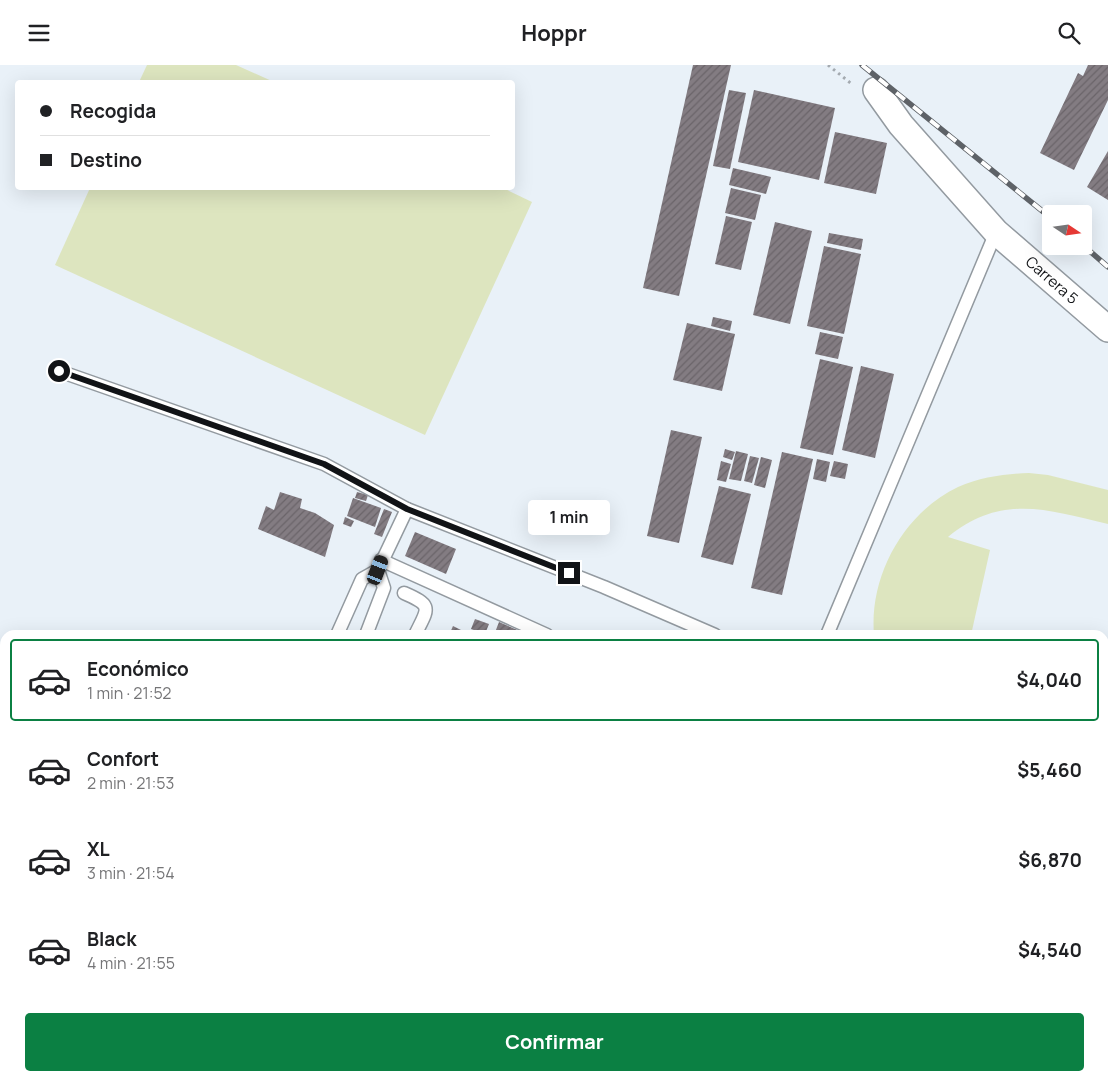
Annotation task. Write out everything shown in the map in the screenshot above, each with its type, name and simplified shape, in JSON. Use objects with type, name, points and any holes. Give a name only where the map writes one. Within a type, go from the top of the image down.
[{"type":"street","name":"Carrera 5","points":[[866,89],[901,125],[996,232],[1108,329]]},
{"type":"lane","points":[[829,630],[996,232]]},
{"type":"lane","points":[[59,371],[324,464],[407,509],[604,587],[703,630]]},
{"type":"lane","points":[[339,630],[362,579],[380,565],[407,509]]},
{"type":"lane","points":[[368,630],[384,589],[380,565]]},
{"type":"lane","points":[[380,565],[535,630]]},
{"type":"lane","points":[[404,593],[423,601],[426,605],[426,613],[418,630]]},
{"type":"path","points":[[828,65],[866,89]]},
{"type":"green space","points":[[147,65],[236,65],[270,80],[140,80]]},
{"type":"green space","points":[[89,190],[507,190],[532,202],[425,435],[55,265]]},
{"type":"green space","points":[[1011,474],[1048,475],[1108,490],[1108,524],[1045,510],[1007,510],[987,514],[968,523],[948,537],[990,550],[972,630],[874,630],[877,590],[884,569],[906,529],[939,498],[958,487],[975,481]]},
{"type":"building","points":[[693,65],[731,65],[679,296],[643,288]]},
{"type":"building","points":[[1088,65],[1108,65],[1108,100],[1074,170],[1040,153],[1078,73],[1083,76]]},
{"type":"building","points":[[729,90],[746,93],[730,169],[713,166]]},
{"type":"building","points":[[754,90],[835,108],[819,180],[738,162]]},
{"type":"building","points":[[835,132],[887,143],[876,194],[824,183]]},
{"type":"building","points":[[1108,151],[1108,200],[1087,187]]},
{"type":"building","points":[[733,168],[771,177],[766,194],[729,185]]},
{"type":"building","points":[[731,188],[761,195],[755,220],[725,213]]},
{"type":"building","points":[[726,216],[752,222],[741,270],[715,264]]},
{"type":"building","points":[[775,222],[812,231],[790,324],[753,315]]},
{"type":"building","points":[[829,233],[863,239],[861,250],[827,243]]},
{"type":"building","points":[[824,246],[861,254],[844,334],[807,326]]},
{"type":"building","points":[[713,317],[732,321],[730,331],[711,326]]},
{"type":"building","points":[[687,323],[735,334],[722,391],[673,380]]},
{"type":"building","points":[[820,332],[843,337],[838,359],[815,354]]},
{"type":"building","points":[[820,359],[853,367],[833,455],[800,448]]},
{"type":"building","points":[[861,366],[894,374],[875,458],[842,450]]},
{"type":"building","points":[[671,430],[702,437],[679,543],[647,536]]},
{"type":"building","points":[[725,449],[735,452],[732,460],[723,457]]},
{"type":"building","points":[[736,451],[748,454],[741,481],[729,479]]},
{"type":"building","points":[[782,452],[813,459],[782,595],[751,588]]},
{"type":"building","points":[[750,456],[759,458],[752,483],[744,481]]},
{"type":"building","points":[[761,457],[772,460],[765,488],[754,485]]},
{"type":"building","points":[[817,459],[830,462],[826,482],[813,479]]},
{"type":"building","points":[[721,461],[731,464],[726,482],[717,480]]},
{"type":"building","points":[[834,461],[848,464],[845,479],[830,476]]},
{"type":"building","points":[[719,486],[751,494],[733,565],[701,557]]},
{"type":"building","points":[[280,492],[302,499],[300,508],[315,513],[334,525],[325,557],[258,529],[266,506],[274,510]]},
{"type":"building","points":[[357,492],[368,495],[366,501],[355,498]]},
{"type":"building","points":[[353,498],[381,508],[375,527],[347,516]]},
{"type":"building","points":[[384,509],[392,512],[382,537],[374,534]]},
{"type":"building","points":[[345,517],[354,521],[351,527],[343,524]]},
{"type":"building","points":[[415,532],[456,549],[446,574],[405,556]]},
{"type":"building","points":[[475,619],[489,624],[487,630],[471,629]]},
{"type":"building","points":[[499,622],[517,630],[496,630]]},
{"type":"building","points":[[453,626],[461,630],[451,630]]},
{"type":"railway","points":[[862,65],[1042,211]]},
{"type":"railway","points":[[1092,253],[1108,267]]},
{"type":"route","points":[[59,371],[324,464],[407,509],[569,573]]}]
